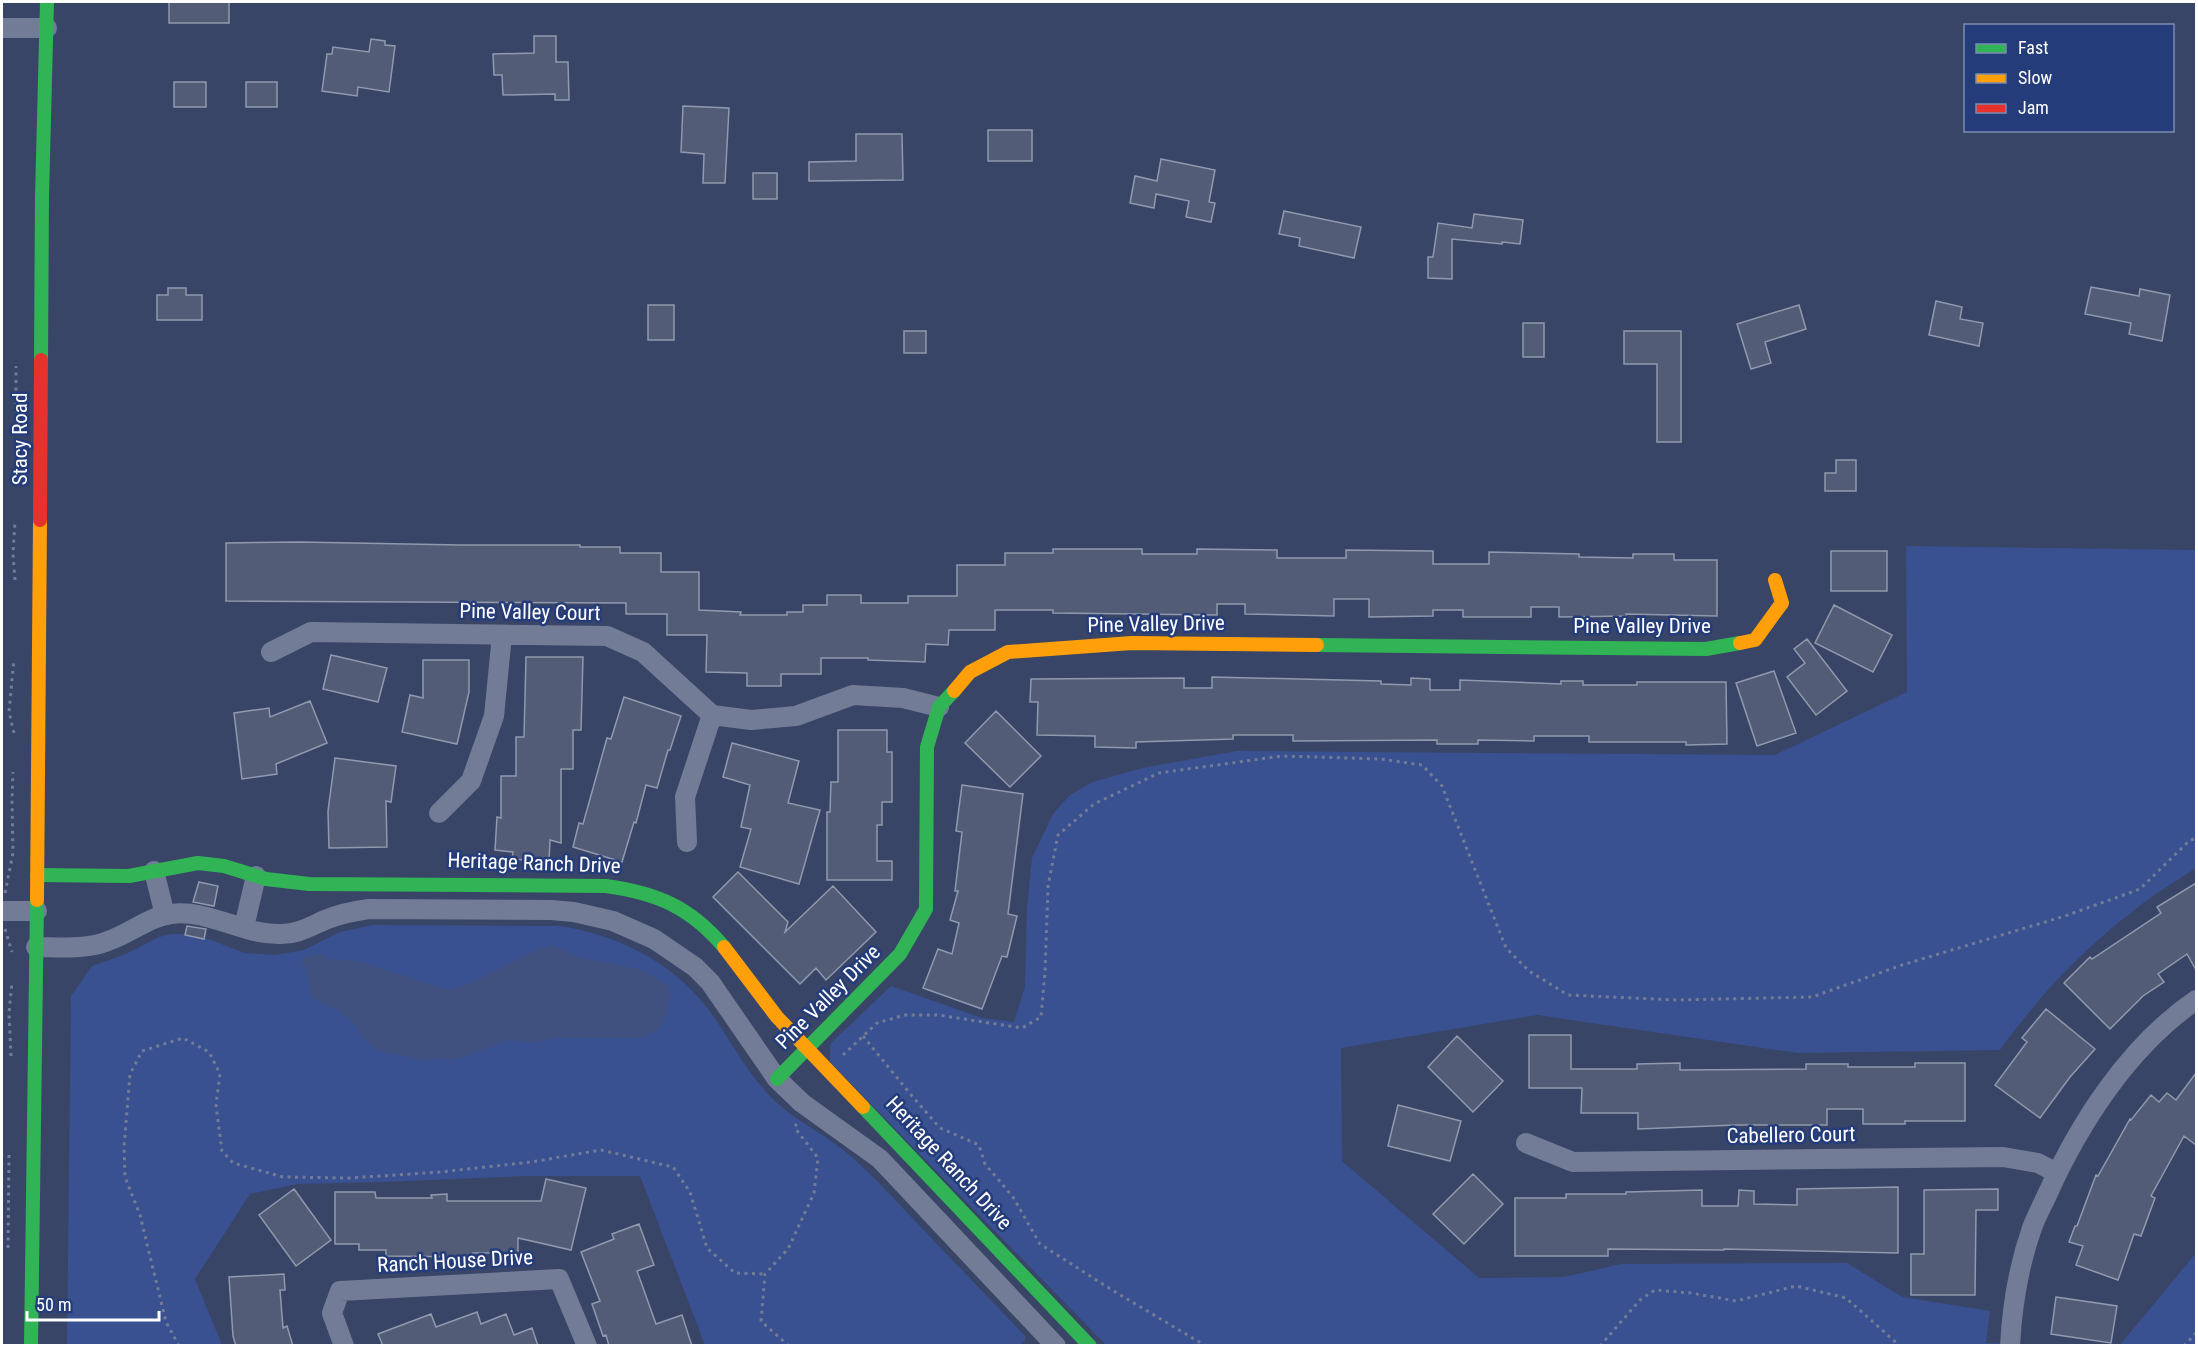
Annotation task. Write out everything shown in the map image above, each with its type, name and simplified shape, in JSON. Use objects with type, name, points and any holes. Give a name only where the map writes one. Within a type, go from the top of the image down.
[{"type":"street","name":"Stacy Road","points":[[31,1346],[37,910],[42,196],[47,2]]},
{"type":"street","points":[[2,28],[46,28]]},
{"type":"street","name":"Pine Valley Drive","points":[[777,1079],[900,954],[926,909],[927,747],[939,707],[970,672],[1008,652],[1132,643],[1706,649],[1755,640],[1782,603],[1775,580]]},
{"type":"street","name":"Pine Valley Court","points":[[271,652],[311,632],[607,636],[643,652],[712,715]]},
{"type":"street","points":[[439,813],[471,781],[494,716],[502,635]]},
{"type":"street","points":[[687,842],[685,797],[712,715],[751,720],[796,716],[854,695],[903,698],[939,707]]},
{"type":"street","name":"Heritage Ranch Drive","points":[[37,875],[129,876],[182,864],[198,863],[224,866],[256,876],[287,882],[320,884],[593,885],[643,893],[675,905],[706,927],[729,952],[770,1008],[806,1050],[1090,1346]]},
{"type":"street","points":[[154,871],[165,915]]},
{"type":"street","points":[[244,927],[256,876]]},
{"type":"street","points":[[36,947],[94,945],[108,941],[157,917],[181,913],[194,914],[262,932],[288,934],[340,914],[369,909],[550,910],[598,916],[633,928],[654,939],[695,967],[724,1001],[750,1043],[777,1079],[802,1103],[880,1159],[1056,1346],[1074,1330]]},
{"type":"street","points":[[2,910],[37,910]]},
{"type":"street","points":[[2010,1346],[2015,1299],[2032,1227],[2057,1173],[2086,1121],[2114,1081],[2166,1024],[2196,1000]]},
{"type":"street","name":"Cabellero Court","points":[[1526,1143],[1574,1162],[2003,1157],[2038,1163],[2057,1173]]},
{"type":"street","name":"Ranch House Drive","points":[[344,1346],[332,1313],[340,1291],[559,1279],[587,1346]]},
{"type":"path","points":[[830,1073],[848,1050],[877,1023],[905,1015],[938,1015],[1022,1028],[1041,1017],[1048,886],[1058,835],[1094,804],[1159,773],[1282,756],[1382,759],[1422,765],[1442,786],[1506,948],[1529,971],[1568,994],[1677,1000],[1812,997],[1902,965],[2065,916],[2140,889],[2189,841],[2196,838]]},
{"type":"path","points":[[863,1035],[940,1128],[979,1145],[985,1164],[1013,1197],[1040,1244],[1206,1346]]},
{"type":"path","points":[[178,1346],[166,1322],[140,1215],[125,1177],[124,1148],[130,1074],[142,1051],[183,1038],[209,1052],[220,1074],[216,1105],[222,1151],[233,1163],[283,1177],[349,1178],[451,1171],[531,1162],[601,1150],[673,1167],[690,1192],[707,1248],[735,1273],[765,1274]]},
{"type":"path","points":[[789,1346],[761,1321],[765,1274],[788,1249],[814,1193],[818,1158],[795,1128],[802,1103]]},
{"type":"path","points":[[1600,1346],[1640,1300],[1655,1290],[1691,1293],[1736,1301],[1796,1286],[1846,1298],[1900,1346]]},
{"type":"path","points":[[2184,1346],[2196,1333]]},
{"type":"shaded area","points":[[1906,546],[2196,550],[2196,868],[2142,904],[2083,953],[2031,1009],[2000,1050],[1798,1053],[1537,1015],[1341,1048],[1342,1161],[1479,1278],[1564,1277],[1621,1264],[1847,1263],[1902,1297],[1990,1311],[1986,1343],[2036,1345],[1106,1345],[830,1062],[830,1044],[891,986],[982,1018],[1014,1022],[1025,986],[1027,908],[1032,858],[1053,814],[1070,795],[1093,782],[1142,768],[1237,751],[1775,755],[1907,692]]},
{"type":"shaded area","points":[[373,925],[560,926],[607,938],[649,957],[669,970],[704,1003],[750,1073],[765,1091],[793,1116],[834,1143],[862,1167],[1025,1336],[1025,1340],[1019,1346],[705,1345],[640,1176],[525,1176],[297,1184],[250,1194],[195,1279],[222,1345],[67,1346],[71,996],[92,966],[171,934],[195,934],[245,953],[275,955],[304,950],[340,932]]},
{"type":"shaded area","points":[[552,945],[577,957],[642,970],[669,986],[670,996],[666,1015],[659,1029],[642,1038],[554,1038],[534,1043],[510,1040],[457,1059],[420,1060],[377,1050],[362,1036],[351,1020],[337,1009],[317,1001],[312,996],[305,966],[301,965],[304,957],[322,953],[327,959],[358,961],[448,990],[472,982],[537,949]]},
{"type":"shaded area","points":[[2196,1253],[2196,1345],[2120,1345]]},
{"type":"building","points":[[169,2],[229,2],[229,23],[169,23]]},
{"type":"building","points":[[534,36],[556,36],[556,62],[568,62],[569,100],[555,100],[555,94],[503,95],[502,75],[494,75],[493,54],[534,53]]},
{"type":"building","points":[[371,39],[385,41],[385,45],[395,46],[389,92],[358,87],[357,96],[322,91],[327,54],[332,54],[333,47],[369,52]]},
{"type":"building","points":[[174,82],[206,82],[206,107],[174,107]]},
{"type":"building","points":[[246,82],[277,82],[277,107],[246,107]]},
{"type":"building","points":[[683,106],[729,108],[725,183],[703,183],[704,154],[681,152]]},
{"type":"building","points":[[988,130],[1032,130],[1032,161],[988,161]]},
{"type":"building","points":[[856,134],[902,134],[903,180],[809,181],[809,162],[856,161]]},
{"type":"building","points":[[1161,159],[1215,170],[1209,202],[1215,203],[1211,222],[1186,217],[1189,201],[1156,194],[1154,208],[1130,203],[1135,176],[1157,181]]},
{"type":"building","points":[[753,173],[777,173],[777,199],[753,199]]},
{"type":"building","points":[[1284,211],[1361,227],[1354,258],[1299,246],[1300,238],[1279,234]]},
{"type":"building","points":[[1474,214],[1523,220],[1520,244],[1452,239],[1452,279],[1428,278],[1428,257],[1433,257],[1438,223],[1472,228]]},
{"type":"building","points":[[2091,287],[2139,296],[2140,289],[2170,295],[2162,341],[2129,334],[2131,323],[2085,314]]},
{"type":"building","points":[[168,288],[186,288],[186,295],[202,295],[202,320],[157,320],[157,295],[168,295]]},
{"type":"building","points":[[1936,301],[1962,307],[1960,319],[1983,323],[1979,346],[1929,335]]},
{"type":"building","points":[[648,305],[674,305],[674,340],[648,340]]},
{"type":"building","points":[[1799,305],[1806,329],[1765,342],[1771,363],[1751,369],[1737,324]]},
{"type":"building","points":[[1523,323],[1544,323],[1544,357],[1523,357]]},
{"type":"building","points":[[904,331],[926,331],[926,353],[904,353]]},
{"type":"building","points":[[1624,331],[1681,331],[1681,442],[1657,442],[1657,364],[1624,364]]},
{"type":"building","points":[[1836,460],[1856,460],[1856,491],[1825,491],[1825,473],[1836,473]]},
{"type":"building","points":[[226,543],[580,545],[580,547],[620,547],[620,553],[661,553],[661,572],[699,572],[699,610],[741,612],[740,615],[787,615],[787,612],[803,612],[803,605],[827,605],[827,595],[861,595],[861,603],[908,603],[908,596],[957,596],[957,565],[1005,565],[1005,553],[1053,553],[1053,549],[1142,549],[1142,554],[1197,554],[1197,549],[1277,550],[1277,558],[1346,558],[1346,550],[1433,551],[1433,564],[1489,564],[1489,552],[1633,558],[1633,554],[1674,554],[1674,560],[1717,560],[1717,616],[1626,614],[1626,616],[1559,617],[1559,607],[1531,607],[1531,617],[1463,617],[1463,610],[1433,610],[1433,616],[1369,617],[1369,599],[1334,599],[1334,616],[1245,614],[1245,604],[1217,604],[1217,615],[995,610],[995,630],[949,630],[948,645],[926,644],[925,662],[868,660],[868,658],[821,658],[821,674],[781,674],[781,686],[747,686],[747,673],[706,672],[707,635],[667,635],[667,614],[626,614],[626,603],[226,601]]},
{"type":"building","points":[[1831,551],[1887,551],[1887,591],[1831,591]]},
{"type":"building","points":[[1834,605],[1892,635],[1873,672],[1815,643]]},
{"type":"building","points":[[1807,639],[1847,691],[1816,715],[1787,677],[1805,663],[1794,649]]},
{"type":"building","points":[[331,655],[387,668],[378,702],[323,689]]},
{"type":"building","points":[[526,657],[583,657],[581,730],[573,730],[573,769],[561,769],[561,843],[550,840],[549,862],[512,859],[513,852],[495,850],[497,817],[501,818],[501,776],[516,776],[516,737],[524,737]]},
{"type":"building","points":[[423,660],[469,660],[469,692],[457,744],[402,732],[410,695],[423,698]]},
{"type":"building","points":[[1774,671],[1796,733],[1757,746],[1736,683]]},
{"type":"building","points":[[1212,677],[1381,681],[1381,684],[1411,685],[1411,678],[1430,679],[1430,690],[1460,690],[1460,680],[1561,684],[1561,681],[1583,681],[1583,685],[1637,685],[1637,682],[1726,682],[1727,744],[1589,742],[1589,736],[1534,736],[1534,741],[1478,740],[1478,744],[1437,744],[1437,740],[1293,741],[1293,735],[1233,735],[1233,739],[1136,742],[1136,748],[1095,747],[1095,736],[1037,735],[1038,702],[1030,702],[1031,679],[1184,678],[1184,688],[1212,688]]},
{"type":"building","points":[[624,697],[681,716],[657,788],[646,785],[622,862],[573,847],[579,823],[583,824],[607,738],[611,739]]},
{"type":"building","points":[[310,701],[327,743],[276,764],[277,774],[242,779],[234,713],[269,708],[270,717]]},
{"type":"building","points":[[996,711],[1041,756],[1010,787],[965,743]]},
{"type":"building","points":[[838,730],[887,730],[887,752],[892,752],[892,802],[882,802],[882,825],[877,825],[877,861],[892,861],[892,880],[827,880],[827,812],[830,812],[831,782],[838,782]]},
{"type":"building","points":[[732,743],[799,761],[788,803],[820,810],[799,884],[740,867],[751,829],[741,827],[750,785],[723,777]]},
{"type":"building","points":[[335,758],[396,766],[391,802],[386,801],[387,847],[329,848],[328,811]]},
{"type":"building","points":[[962,785],[1023,794],[1008,914],[1017,916],[1007,957],[1002,956],[982,1009],[923,988],[938,949],[952,954],[959,923],[950,920],[958,891],[955,891],[962,832],[956,831]]},
{"type":"building","points":[[738,872],[788,922],[785,932],[833,886],[876,932],[826,980],[816,968],[800,984],[713,897]]},
{"type":"building","points":[[199,882],[218,886],[214,906],[193,902]]},
{"type":"building","points":[[2196,883],[2196,970],[2187,954],[2158,974],[2164,982],[2143,996],[2110,1029],[2064,983],[2090,957],[2092,959],[2161,913],[2157,907]]},
{"type":"building","points":[[187,926],[206,929],[204,939],[185,935]]},
{"type":"building","points":[[2046,1009],[2095,1049],[2070,1077],[2040,1118],[1995,1085],[2027,1042],[2022,1038]]},
{"type":"building","points":[[1529,1035],[1571,1035],[1571,1069],[1637,1069],[1637,1064],[1680,1063],[1680,1070],[1806,1069],[1806,1064],[1848,1064],[1848,1067],[1915,1067],[1915,1063],[1965,1063],[1965,1121],[1863,1124],[1863,1109],[1827,1109],[1827,1125],[1736,1125],[1638,1129],[1638,1113],[1581,1113],[1582,1088],[1529,1088]]},
{"type":"building","points":[[1457,1036],[1503,1081],[1473,1112],[1428,1067]]},
{"type":"building","points":[[2196,1073],[2196,1145],[2184,1136],[2151,1196],[2155,1198],[2141,1236],[2134,1234],[2118,1280],[2076,1265],[2083,1246],[2069,1242],[2096,1175],[2098,1176],[2130,1119],[2151,1095],[2159,1102],[2167,1093],[2176,1100]]},
{"type":"building","points":[[1398,1105],[1461,1121],[1450,1161],[1388,1146]]},
{"type":"building","points":[[1473,1174],[1503,1204],[1464,1244],[1433,1214]]},
{"type":"building","points":[[546,1179],[586,1188],[571,1250],[518,1238],[518,1253],[473,1253],[474,1257],[386,1256],[386,1250],[359,1250],[359,1244],[335,1244],[335,1192],[375,1192],[376,1198],[432,1198],[431,1195],[447,1194],[447,1201],[541,1201]]},
{"type":"building","points":[[1898,1187],[1898,1253],[1608,1249],[1608,1256],[1515,1256],[1515,1198],[1566,1198],[1566,1194],[1702,1190],[1702,1206],[1738,1206],[1739,1190],[1754,1191],[1754,1204],[1797,1205],[1797,1189]]},
{"type":"building","points":[[294,1189],[331,1240],[296,1266],[259,1215]]},
{"type":"building","points":[[1998,1189],[1998,1210],[1976,1210],[1975,1295],[1911,1295],[1911,1254],[1924,1254],[1924,1190]]},
{"type":"building","points":[[639,1224],[654,1265],[637,1271],[656,1324],[682,1315],[692,1346],[609,1346],[606,1335],[603,1336],[592,1304],[600,1301],[581,1252],[614,1239],[612,1234]]},
{"type":"building","points":[[284,1274],[285,1290],[280,1290],[283,1328],[287,1326],[293,1346],[236,1346],[233,1336],[229,1277]]},
{"type":"building","points":[[2056,1297],[2117,1306],[2111,1343],[2051,1334]]},
{"type":"building","points":[[477,1312],[481,1324],[506,1314],[514,1335],[532,1328],[538,1346],[383,1346],[378,1334],[431,1314],[436,1327]]},
{"type":"traffic: fast","points":[[41,360],[47,2]]},
{"type":"traffic: fast","points":[[1317,645],[1706,649],[1740,643]]},
{"type":"traffic: fast","points":[[777,1079],[900,954],[926,909],[927,747],[939,707],[954,691]]},
{"type":"traffic: fast","points":[[37,875],[129,876],[198,863],[224,866],[266,879],[309,884],[606,886],[641,893],[671,904],[698,922],[724,947]]},
{"type":"traffic: fast","points":[[31,1346],[37,900]]},
{"type":"traffic: fast","points":[[863,1107],[1090,1346]]},
{"type":"traffic: slow","points":[[37,900],[40,520]]},
{"type":"traffic: slow","points":[[1740,643],[1755,640],[1782,603],[1775,580]]},
{"type":"traffic: slow","points":[[954,691],[970,672],[1008,652],[1132,643],[1317,645]]},
{"type":"traffic: slow","points":[[724,947],[777,1017],[863,1107]]},
{"type":"traffic: jam","points":[[40,520],[41,360]]}]
